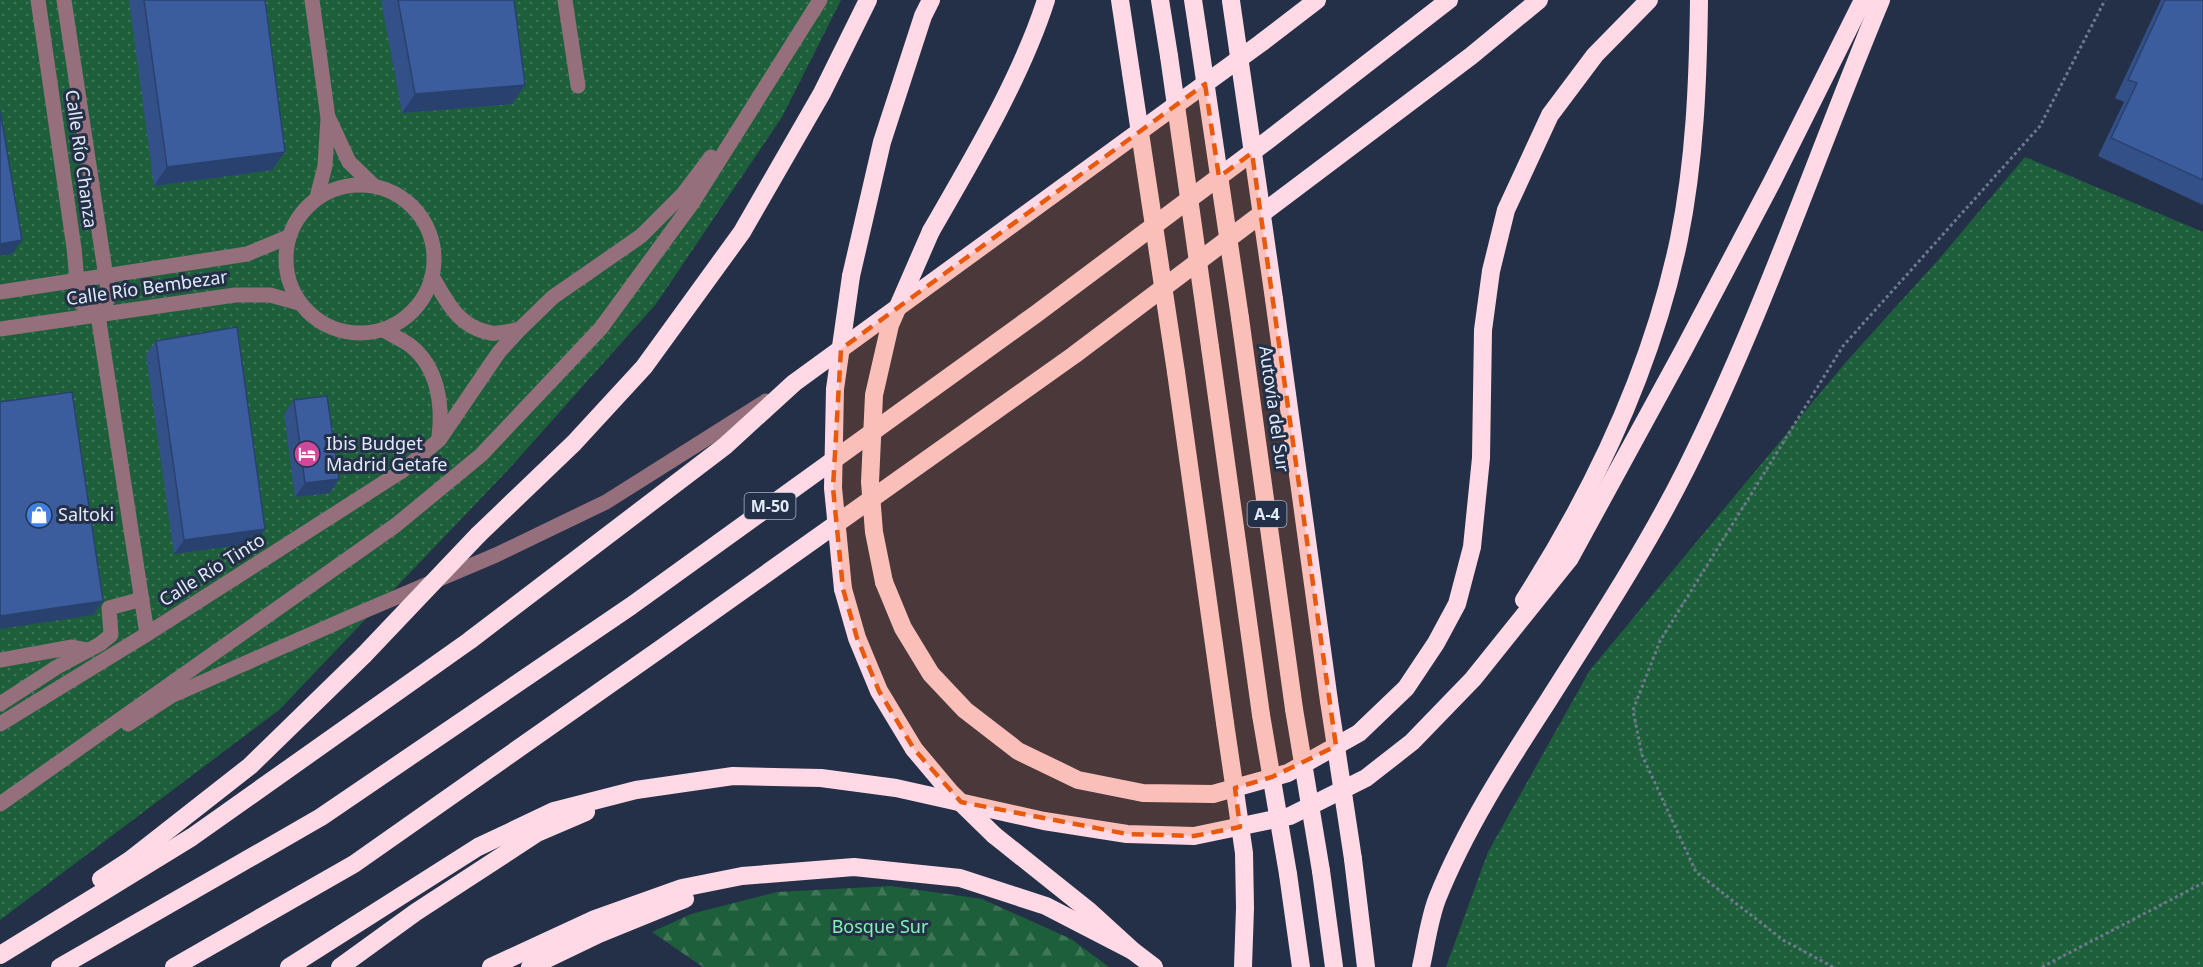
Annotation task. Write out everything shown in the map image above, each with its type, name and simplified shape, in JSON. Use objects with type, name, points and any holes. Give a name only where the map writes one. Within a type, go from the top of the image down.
[{"type":"highway","points":[[0,948],[130,860],[250,766],[364,655],[478,535],[574,443],[644,367],[735,241],[822,93],[868,0]]},
{"type":"highway","points":[[931,0],[923,16],[882,142],[851,276],[836,389],[833,488],[843,590],[857,638],[879,691],[914,749],[951,793],[994,836],[1088,910],[1154,967]]},
{"type":"highway","points":[[1046,0],[1016,74],[965,172],[931,231],[890,325],[874,395],[870,482],[874,532],[884,582],[903,628],[931,674],[965,710],[1018,751],[1078,780],[1143,793],[1213,794],[1288,773],[1359,732],[1407,688],[1436,643],[1457,604],[1472,547],[1481,458],[1484,330],[1491,270],[1506,210],[1550,115],[1595,55],[1649,0]]},
{"type":"highway","points":[[1120,0],[1176,372],[1244,853],[1243,967]]},
{"type":"highway","name":"A-4","points":[[1160,0],[1261,715],[1301,967]]},
{"type":"highway","name":"Autovía del Sur","points":[[1192,0],[1240,318],[1294,709],[1321,871],[1334,967]]},
{"type":"highway","points":[[1231,0],[1353,859],[1366,967]]},
{"type":"highway","points":[[1261,43],[1317,0]]},
{"type":"highway","points":[[0,955],[192,837],[469,641],[725,446],[794,383],[1322,0]]},
{"type":"highway","name":"M-50","points":[[60,967],[321,817],[631,606],[1036,314],[1267,141],[1449,0]]},
{"type":"highway","points":[[174,967],[354,864],[682,633],[1074,355],[1471,56],[1539,0]]},
{"type":"highway","points":[[1473,679],[1556,551],[1602,463],[1640,376],[1661,312],[1679,239],[1690,168],[1697,99],[1700,0]]},
{"type":"highway","points":[[289,967],[478,847],[554,811],[636,790],[733,776],[821,778],[896,788],[1044,820],[1127,834],[1194,836],[1290,816],[1366,778],[1412,742],[1473,679],[1570,558],[1728,267],[1863,0]]},
{"type":"highway","points":[[1420,967],[1436,901],[1462,846],[1508,763],[1630,571],[1686,470],[1772,276],[1881,0]]},
{"type":"highway","points":[[340,967],[416,912],[537,833],[636,790]]},
{"type":"highway","points":[[490,967],[595,918],[682,888],[742,876],[854,867],[960,878],[1046,906],[1133,951]]},
{"type":"highway","points":[[530,967],[599,934],[742,876]]},
{"type":"street","name":"Calle Río Chanza","points":[[38,0],[79,302],[98,315]]},
{"type":"street","name":"Calle Río Chanza","points":[[64,0],[109,297],[98,315],[147,634]]},
{"type":"street","points":[[312,0],[328,118],[325,166],[317,197]]},
{"type":"street","points":[[565,0],[578,86]]},
{"type":"street","points":[[0,804],[396,525],[481,455],[601,328],[693,202],[820,0]]},
{"type":"street","name":"Calle Río Tinto","points":[[0,724],[147,634],[402,471],[439,440],[499,352],[553,297],[641,236],[683,194],[774,73]]},
{"type":"street","points":[[328,118],[350,162],[373,185]]},
{"type":"street","points":[[355,184],[373,185],[393,191],[409,202],[422,218],[431,237],[435,258],[432,276],[426,294],[414,310],[400,321],[383,330],[360,333],[335,329],[315,318],[299,303],[289,283],[285,260],[288,237],[299,214],[317,197],[336,188],[355,184]]},
{"type":"street","name":"Calle Río Bembezar","points":[[0,292],[247,254],[288,237]]},
{"type":"street","points":[[432,276],[450,308],[469,327],[493,334],[520,329]]},
{"type":"street","name":"Calle Río Bembezar","points":[[0,329],[235,294],[270,295],[299,303]]},
{"type":"street","points":[[383,330],[411,346],[430,368],[438,393],[441,418],[439,440]]},
{"type":"street","points":[[0,804],[171,696],[496,555],[606,502],[794,383]]},
{"type":"street","points":[[0,704],[111,635],[109,608],[142,599]]},
{"type":"street","points":[[0,660],[72,647],[88,650]]},
{"type":"street","points":[[57,667],[66,684]]},
{"type":"path","points":[[1833,967],[1783,940],[1696,872],[1642,755],[1633,710],[1660,641],[1843,346],[2040,126],[2105,0]]},
{"type":"path","points":[[2042,967],[2203,883]]},
{"type":"highlighted area","points":[[1205,84],[1219,177],[1252,153],[1336,746],[1272,777],[1235,788],[1240,827],[1194,836],[1127,834],[961,802],[914,749],[879,691],[857,638],[843,589],[833,488],[841,349]]},
{"type":"green space","points":[[0,0],[841,0],[782,117],[656,304],[507,471],[279,710],[0,920]]},
{"type":"green space","points":[[2025,157],[2203,232],[2203,967],[1446,967],[1488,852],[1590,670],[1846,362],[1939,259]]},
{"type":"green space","name":"Bosque Sur","points":[[891,886],[982,899],[1071,939],[1109,967],[703,967],[652,932],[691,914],[777,892]]},
{"type":"building","points":[[144,0],[265,0],[285,152],[167,167]]},
{"type":"building","points":[[398,0],[514,0],[525,85],[415,94]]},
{"type":"building","points":[[2165,0],[2203,0],[2203,180],[2111,138],[2137,83],[2128,80]]},
{"type":"building","points":[[0,110],[22,240],[0,244]]},
{"type":"building","points":[[237,327],[265,529],[184,540],[156,341]]},
{"type":"building","name":"Saltoki","points":[[72,392],[103,601],[0,616],[0,402]]},
{"type":"building","points":[[327,396],[339,479],[305,483],[294,400]]},
{"type":"place","name":"Ibis Budget Madrid Getafe","points":[[307,454]]},
{"type":"place","name":"Saltoki","points":[[39,515]]}]
